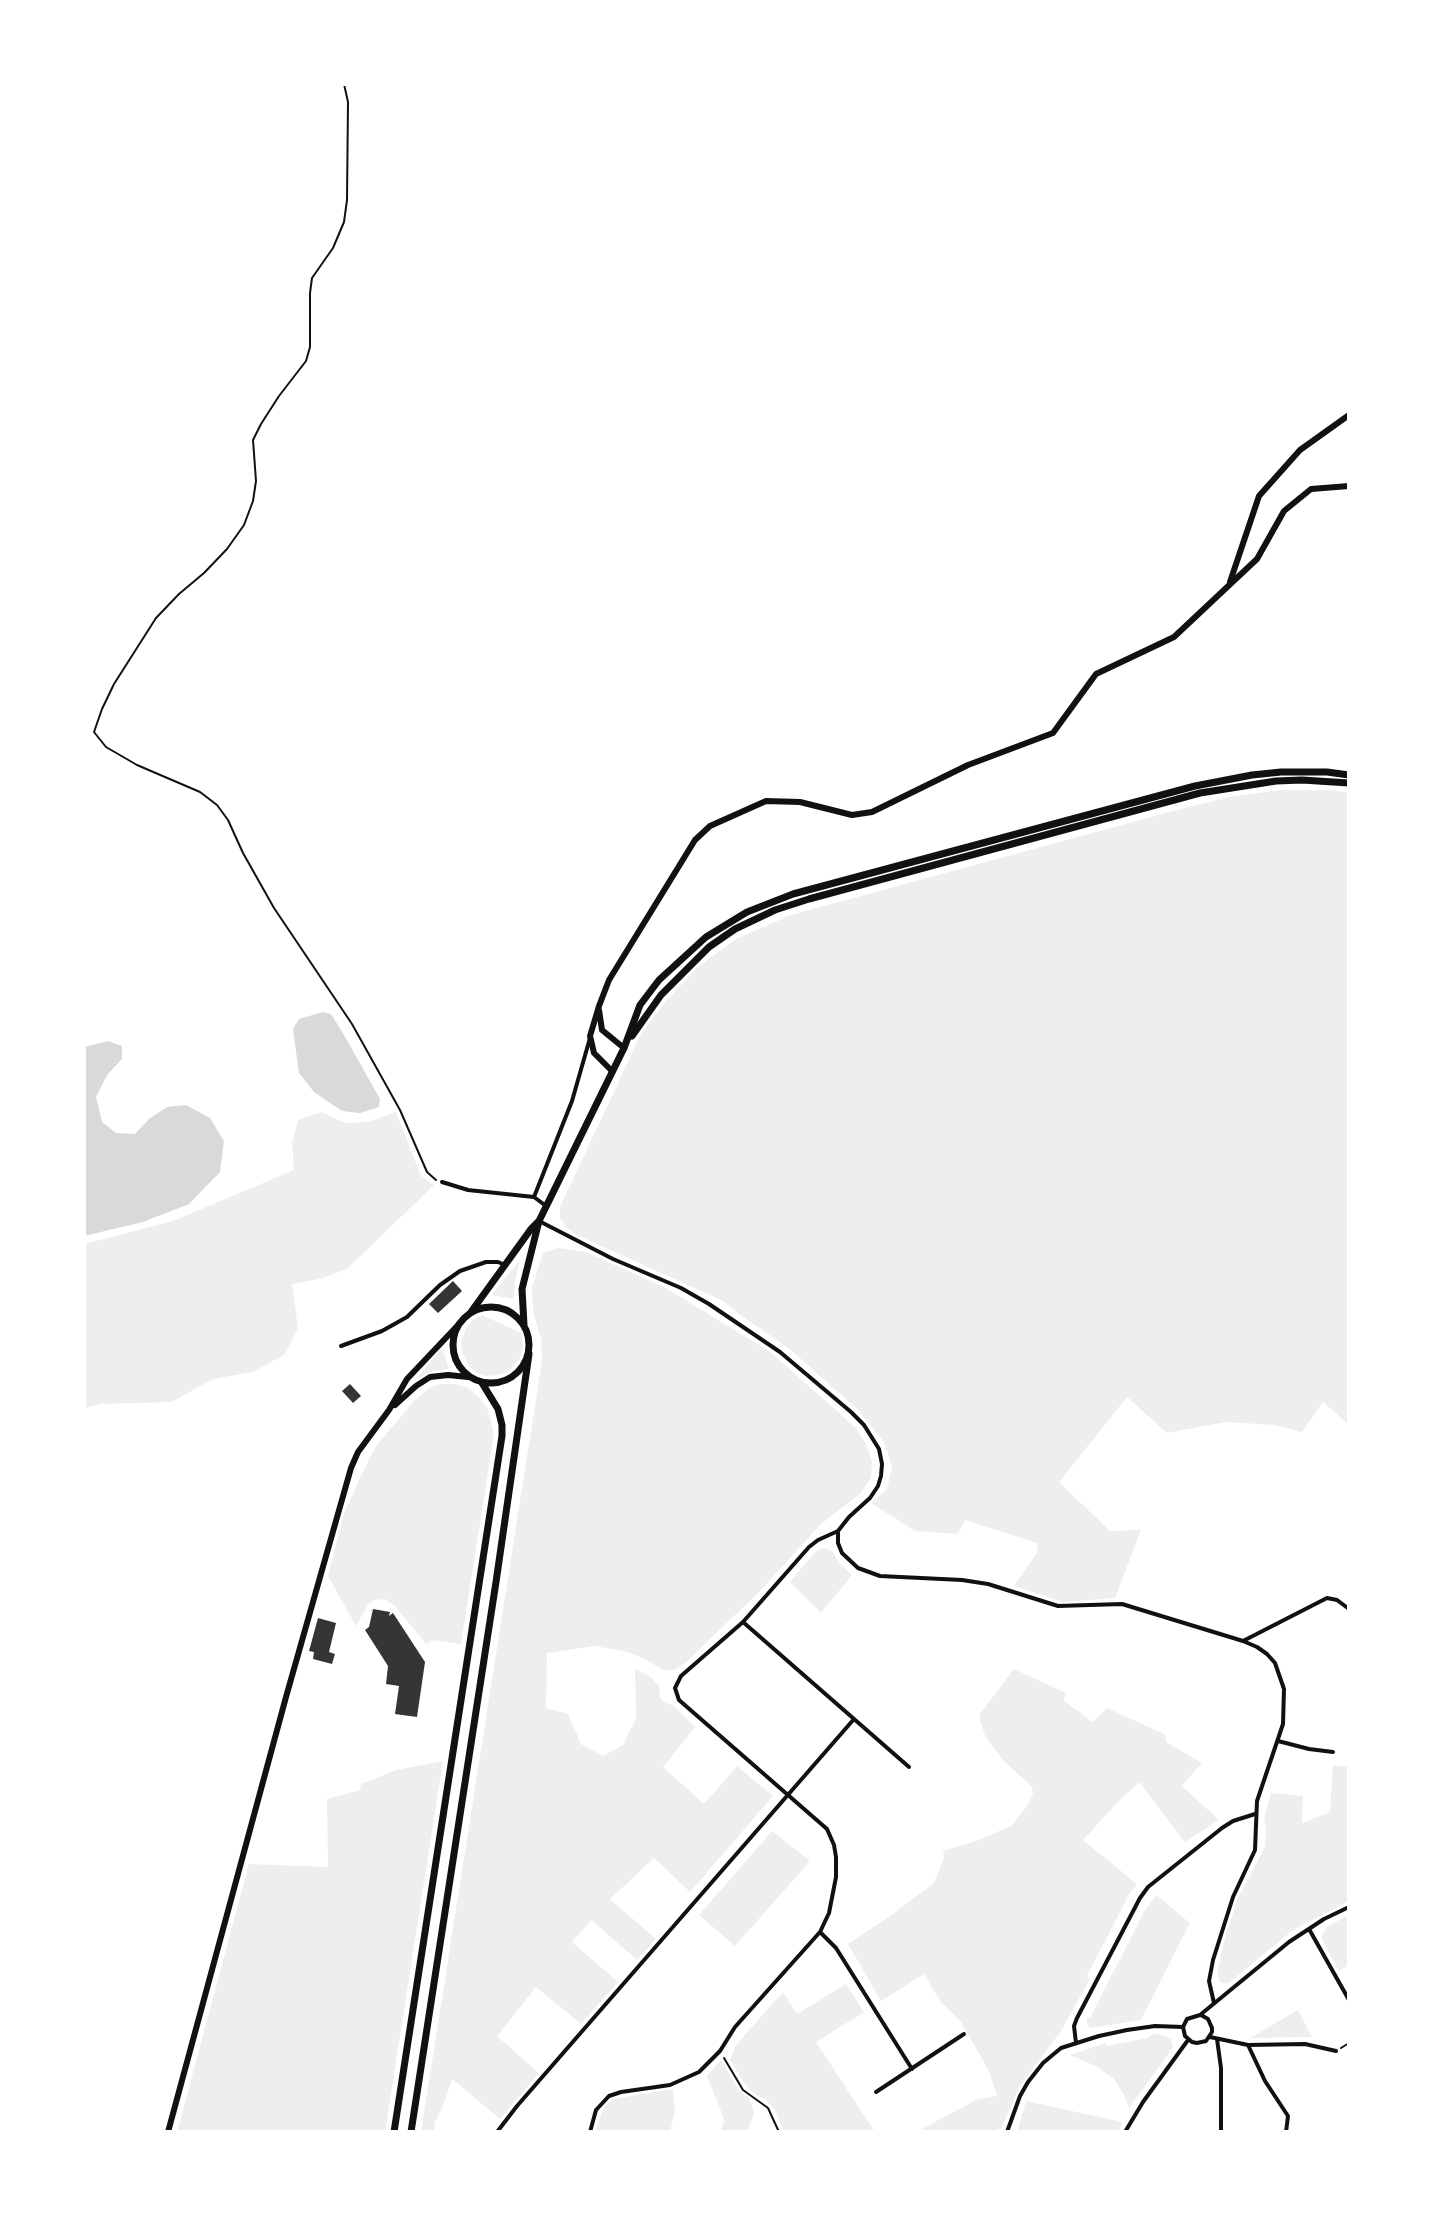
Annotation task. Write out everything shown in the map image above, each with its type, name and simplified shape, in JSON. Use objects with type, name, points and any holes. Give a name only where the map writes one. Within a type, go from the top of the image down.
[{"type":"main road","points":[[1230,582],[1259,496],[1300,450],[1349,415]]},
{"type":"main road","points":[[612,1071],[594,1053],[590,1036],[609,980],[695,840],[710,826],[766,801],[800,802],[852,815],[872,812],[968,765],[1053,733],[1096,674],[1174,637],[1257,559],[1284,511],[1311,489],[1349,486]]},
{"type":"main road","points":[[168,2132],[335,1521],[358,1452],[407,1379],[470,1312],[539,1221],[624,1048],[640,1005],[659,980],[706,937],[747,912],[814,888],[1224,779],[1281,772],[1349,775]]},
{"type":"main road","points":[[624,1048],[661,995],[709,947],[735,929],[775,910],[1200,793],[1276,781],[1349,783]]},
{"type":"main road","points":[[599,1006],[602,1030],[624,1048]]},
{"type":"main road","points":[[524,1325],[522,1289],[539,1221]]},
{"type":"main road","points":[[411,2132],[529,1354],[528,1334],[516,1316],[506,1309],[494,1307],[470,1312]]},
{"type":"main road","points":[[460,1323],[452,1345],[454,1357],[468,1377]]},
{"type":"main road","points":[[389,1410],[430,1377],[468,1377],[494,1384],[506,1381],[524,1365],[529,1354]]},
{"type":"main road","points":[[394,2132],[502,1436],[498,1409],[482,1383]]},
{"type":"street","points":[[534,1197],[572,1101],[590,1036]]},
{"type":"street","points":[[442,1182],[468,1190],[534,1197],[546,1206]]},
{"type":"street","points":[[539,1221],[613,1259],[681,1288],[780,1352],[851,1412],[873,1437],[882,1464],[878,1486],[870,1498],[838,1531],[809,1547],[743,1622],[681,1676],[675,1688],[679,1700],[827,1829],[834,1845],[836,1877],[829,1913],[820,1932],[699,2072],[670,2085],[609,2096],[596,2110],[590,2132]]},
{"type":"street","points":[[341,1346],[382,1331],[407,1317],[440,1285],[460,1271],[486,1262],[505,1265]]},
{"type":"street","points":[[838,1531],[842,1553],[850,1563],[869,1573],[988,1584],[1058,1606],[1122,1604],[1243,1641],[1257,1647],[1275,1663],[1281,1676],[1285,1705],[1278,1741],[1262,1783],[1255,1814],[1255,1850],[1233,1897],[1213,1960],[1209,1981],[1214,2003]]},
{"type":"street","points":[[1243,1641],[1327,1598],[1337,1600],[1349,1609]]},
{"type":"street","points":[[743,1622],[909,1767]]},
{"type":"street","points":[[497,2132],[854,1719]]},
{"type":"street","points":[[1278,1741],[1333,1752]]},
{"type":"street","points":[[1076,2043],[1074,2026],[1077,2018],[1148,1887],[1222,1828],[1255,1814]]},
{"type":"street","points":[[1188,2040],[1183,2027],[1187,2019],[1200,2015],[1309,1929],[1349,1907]]},
{"type":"street","points":[[1309,1929],[1349,2000]]},
{"type":"street","points":[[820,1932],[836,1948],[912,2069]]},
{"type":"street","points":[[1188,2040],[1197,2043],[1210,2037],[1211,2023],[1200,2015]]},
{"type":"street","points":[[1007,2132],[1020,2096],[1043,2063],[1061,2048],[1127,2030],[1155,2026],[1183,2027]]},
{"type":"street","points":[[876,2092],[964,2034]]},
{"type":"street","points":[[1210,2037],[1248,2045],[1305,2044],[1336,2051]]},
{"type":"street","points":[[1217,2039],[1221,2068],[1221,2131]]},
{"type":"street","points":[[1125,2132],[1188,2040]]},
{"type":"street","points":[[1248,2045],[1265,2081],[1288,2116],[1286,2132]]},
{"type":"path","points":[[344,84],[348,102],[344,222],[333,248],[312,278],[310,347],[306,361],[279,396],[253,440],[256,481],[244,525],[227,549],[156,618],[114,684],[94,732],[106,747],[137,765],[200,792],[217,805],[274,908],[359,1037],[400,1110],[427,1172],[433,1179],[442,1182]]},
{"type":"path","points":[[720,2051],[743,2090],[768,2108],[779,2132]]},
{"type":"shaded area","points":[[1280,790],[1349,793],[1349,1425],[1323,1402],[1302,1432],[1275,1425],[1226,1422],[1167,1433],[1127,1397],[1059,1482],[1110,1531],[1141,1530],[1115,1598],[1063,1602],[1014,1586],[1038,1551],[1037,1543],[965,1520],[958,1534],[915,1531],[871,1503],[887,1489],[892,1467],[884,1442],[858,1410],[791,1350],[723,1301],[577,1235],[560,1218],[560,1207],[641,1034],[699,966],[736,939],[791,915],[1173,811],[1229,797]]},
{"type":"shaded area","points":[[323,1012],[331,1014],[344,1035],[380,1099],[379,1107],[360,1113],[342,1111],[314,1092],[299,1073],[293,1029],[299,1019]]},
{"type":"shaded area","points":[[108,1041],[122,1046],[122,1059],[107,1075],[96,1097],[102,1122],[116,1133],[135,1134],[149,1119],[167,1107],[186,1105],[210,1118],[224,1141],[220,1172],[189,1204],[143,1222],[84,1236],[84,1047]]},
{"type":"shaded area","points":[[321,1112],[345,1123],[368,1122],[396,1112],[421,1176],[434,1185],[348,1268],[323,1278],[292,1284],[298,1329],[284,1355],[252,1372],[213,1379],[172,1402],[101,1404],[84,1408],[84,1244],[173,1221],[294,1170],[292,1143],[298,1120]]},
{"type":"shaded area","points":[[558,1248],[586,1252],[666,1288],[769,1351],[855,1427],[866,1444],[872,1462],[871,1478],[860,1494],[821,1524],[759,1592],[674,1670],[663,1670],[624,1651],[594,1646],[547,1653],[546,1708],[568,1714],[581,1744],[603,1756],[623,1745],[636,1719],[635,1669],[651,1677],[659,1686],[660,1698],[673,1705],[695,1727],[663,1767],[704,1804],[737,1766],[773,1796],[690,1892],[654,1858],[610,1899],[656,1939],[637,1960],[591,1920],[572,1942],[618,1982],[581,2024],[536,1987],[497,2036],[539,2073],[500,2119],[452,2079],[434,2132],[421,2132],[542,1361],[532,1287],[543,1253]]},
{"type":"shaded area","points":[[520,1260],[514,1299],[492,1295]]},
{"type":"shaded area","points":[[482,1315],[521,1333],[523,1349],[519,1360],[508,1372],[487,1376],[477,1373],[469,1366],[462,1352],[461,1342],[466,1328]]},
{"type":"shaded area","points":[[442,1348],[449,1369],[430,1372],[414,1381]]},
{"type":"shaded area","points":[[440,1384],[468,1388],[478,1396],[487,1407],[494,1434],[461,1644],[434,1640],[426,1644],[395,1606],[385,1599],[368,1604],[356,1626],[328,1576],[344,1513],[377,1445],[413,1402],[428,1389]]},
{"type":"shaded area","points":[[824,1548],[832,1551],[852,1575],[821,1613],[790,1582],[816,1551]]},
{"type":"shaded area","points":[[1014,1669],[1066,1693],[1064,1701],[1093,1722],[1107,1708],[1166,1735],[1166,1742],[1202,1763],[1182,1786],[1219,1820],[1185,1842],[1139,1782],[1115,1805],[1083,1840],[1137,1884],[1061,2031],[1020,2086],[1001,2129],[996,2132],[916,2132],[978,2099],[997,2096],[989,2071],[961,2022],[941,2002],[924,1974],[881,2001],[848,1944],[934,1883],[944,1858],[943,1851],[1011,1826],[1027,1806],[1033,1795],[1032,1787],[1005,1762],[986,1738],[980,1720],[980,1714]]},
{"type":"shaded area","points":[[1349,1759],[1349,1901],[1293,1930],[1229,1983],[1220,1983],[1217,1973],[1226,1934],[1238,1898],[1265,1847],[1264,1820],[1271,1793],[1303,1796],[1302,1823],[1330,1812],[1333,1765],[1347,1767]]},
{"type":"shaded area","points":[[443,1761],[385,2132],[177,2132],[249,1864],[328,1867],[327,1799],[360,1790],[361,1784],[396,1770]]},
{"type":"shaded area","points":[[772,1831],[810,1861],[735,1946],[699,1915]]},
{"type":"shaded area","points":[[1156,1895],[1190,1923],[1141,2020],[1091,2028],[1087,2025],[1087,2017],[1090,2018],[1144,1912]]},
{"type":"shaded area","points":[[1349,1915],[1349,1965],[1339,1971],[1322,1934],[1328,1926]]},
{"type":"shaded area","points":[[846,1984],[864,2012],[816,2042],[875,2132],[784,2132],[775,2110],[753,2093],[730,2060],[736,2045],[783,1992],[797,2014]]},
{"type":"shaded area","points":[[1298,2010],[1312,2037],[1250,2038],[1284,2018]]},
{"type":"shaded area","points":[[1159,2034],[1171,2039],[1173,2048],[1129,2108],[1114,2079],[1098,2067],[1070,2055],[1106,2043],[1107,2046]]},
{"type":"shaded area","points":[[721,2060],[753,2108],[754,2114],[747,2132],[720,2132],[723,2116],[707,2076]]},
{"type":"shaded area","points":[[673,2089],[675,2111],[670,2132],[595,2132],[604,2107],[612,2099]]},
{"type":"shaded area","points":[[1026,2101],[1122,2123],[1119,2132],[1017,2132]]},
{"type":"building","points":[[453,1281],[462,1291],[438,1313],[429,1304]]},
{"type":"building","points":[[350,1384],[361,1396],[353,1403],[342,1391]]},
{"type":"building","points":[[373,1609],[390,1612],[389,1616],[393,1613],[425,1662],[417,1717],[395,1714],[399,1686],[386,1684],[388,1666],[365,1630],[369,1627]]},
{"type":"building","points":[[318,1618],[336,1623],[329,1652],[335,1654],[332,1664],[313,1659],[314,1652],[309,1651]]}]
